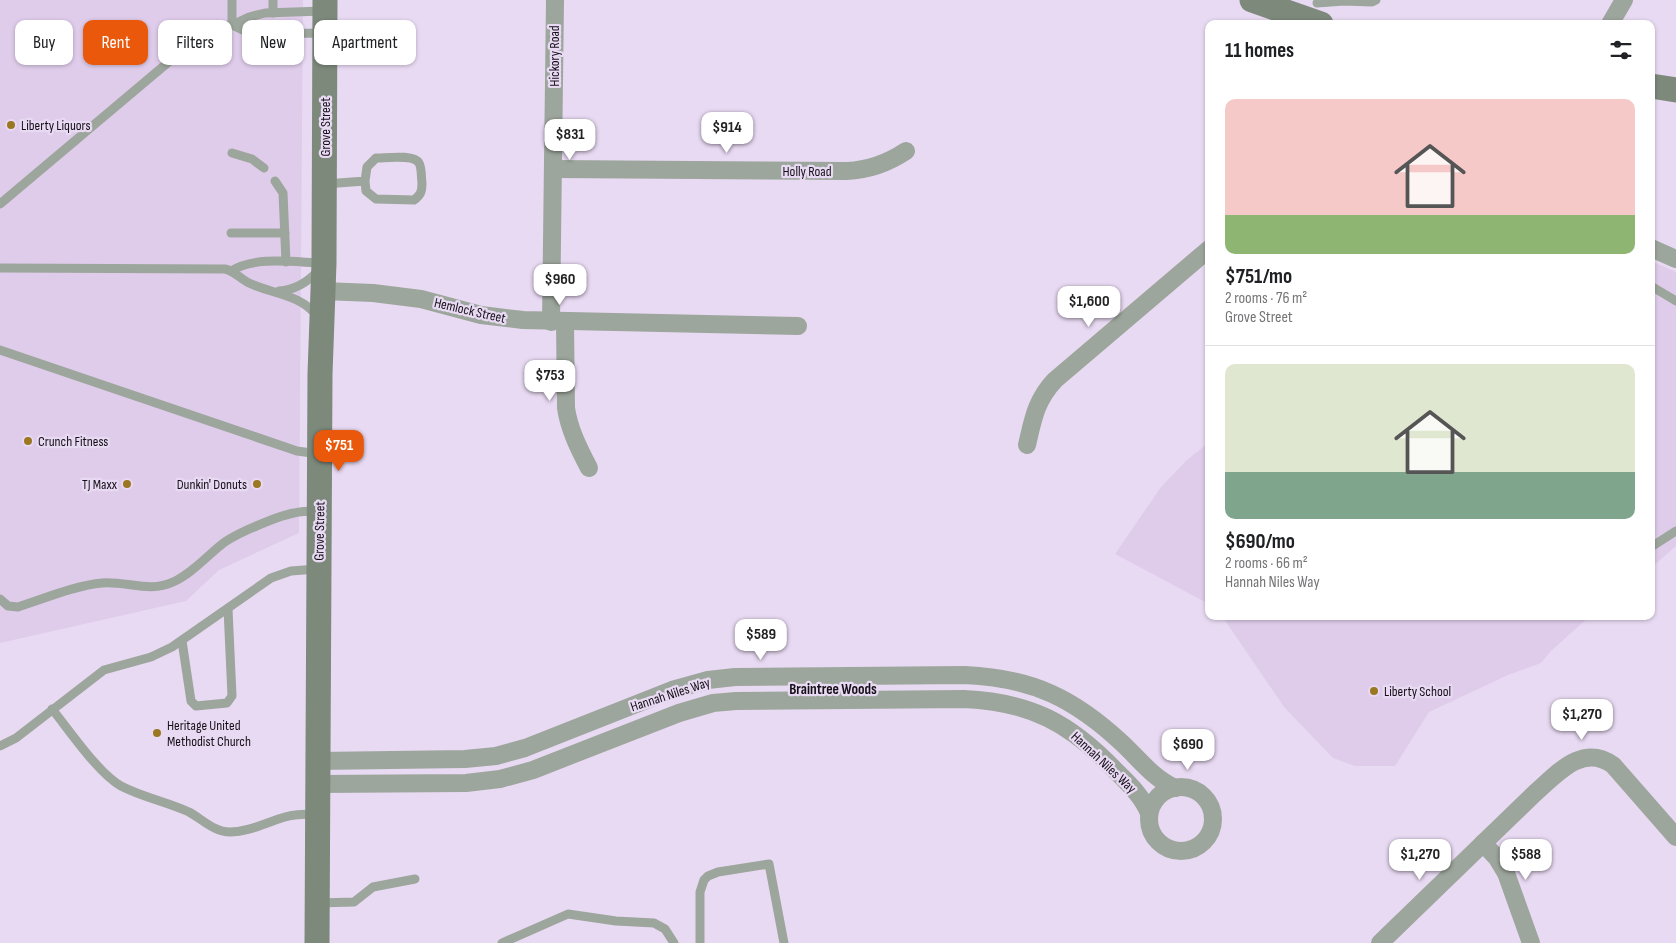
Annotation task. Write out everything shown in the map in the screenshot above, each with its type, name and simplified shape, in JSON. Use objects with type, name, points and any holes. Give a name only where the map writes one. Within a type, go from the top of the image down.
[{"type":"main road","points":[[1252,0],[1316,12]]},
{"type":"main road","name":"Grove Street","points":[[317,943],[318,569],[324,263],[325,15]]},
{"type":"main road","points":[[1655,87],[1676,90]]},
{"type":"street","name":"Hickory Road","points":[[554,0],[554,169],[558,322],[566,408],[574,438],[589,468]]},
{"type":"street","points":[[1612,20],[1624,0]]},
{"type":"street","name":"Holly Road","points":[[554,169],[847,171],[876,166],[896,158],[906,151]]},
{"type":"street","points":[[1655,250],[1676,259]]},
{"type":"street","points":[[1027,445],[1037,406],[1054,380],[1205,252]]},
{"type":"street","name":"Hemlock Street","points":[[323,291],[373,293],[421,299],[482,315],[511,319],[558,322],[798,326]]},
{"type":"street","points":[[850,676],[850,699]]},
{"type":"street","name":"Hannah Niles Way","points":[[977,676],[1003,679],[1040,689],[1063,698],[1091,716],[1124,745],[1152,774],[1166,784],[1175,788],[1185,787],[1195,790],[1204,797],[1210,806],[1213,816],[1212,828],[1204,842],[1189,851],[1176,851],[1166,848],[1153,836],[1149,826],[1149,813],[1135,791],[1095,750],[1068,729],[1037,713],[1010,704],[975,699],[850,699],[713,703],[680,713],[533,770],[500,779],[466,783],[318,773],[496,756],[525,748],[666,692],[708,680],[735,677],[977,676]]},
{"type":"street","points":[[611,714],[620,736]]},
{"type":"street","points":[[1380,943],[1483,843],[1560,772],[1578,759],[1593,757],[1607,760],[1618,770],[1676,837]]},
{"type":"street","points":[[1149,813],[1156,798],[1164,792],[1175,788]]},
{"type":"street","points":[[1483,843],[1497,858],[1506,873],[1531,943]]},
{"type":"lane","points":[[232,0],[232,20]]},
{"type":"lane","points":[[273,0],[273,13]]},
{"type":"lane","points":[[1316,12],[1344,1],[1372,2],[1376,0]]},
{"type":"lane","points":[[232,25],[257,14],[325,15]]},
{"type":"lane","points":[[232,25],[243,31],[256,34],[325,15]]},
{"type":"lane","points":[[0,204],[165,65]]},
{"type":"lane","points":[[232,153],[252,159],[264,168]]},
{"type":"lane","points":[[376,158],[412,158],[417,160],[420,165],[422,190],[414,200],[376,199],[366,191],[365,181],[368,167],[376,158]]},
{"type":"lane","points":[[275,181],[283,193],[286,262]]},
{"type":"lane","points":[[324,184],[365,181]]},
{"type":"lane","points":[[231,233],[284,233]]},
{"type":"lane","points":[[231,271],[243,264],[255,262],[324,263]]},
{"type":"lane","points":[[276,291],[290,290],[302,284],[314,275],[324,263]]},
{"type":"lane","points":[[0,268],[219,269],[231,271],[249,282],[276,291],[309,307],[318,316],[322,324]]},
{"type":"lane","points":[[1655,288],[1676,301]]},
{"type":"lane","points":[[0,350],[297,451],[320,454]]},
{"type":"lane","points":[[0,599],[8,606],[18,607],[102,583],[160,587],[179,579],[234,536],[288,514],[302,511],[319,511]]},
{"type":"lane","points":[[1655,544],[1676,531]]},
{"type":"lane","points":[[0,746],[16,738],[104,670],[151,657],[182,641],[262,583],[280,574],[318,569]]},
{"type":"lane","points":[[182,641],[191,701],[196,706],[227,703],[232,696],[228,609]]},
{"type":"lane","points":[[52,709],[103,772],[114,781],[130,790],[190,813],[219,830],[237,831],[296,814],[318,814]]},
{"type":"lane","points":[[700,943],[700,892],[704,880],[718,872],[769,864],[784,943]]},
{"type":"lane","points":[[317,902],[354,902],[373,887],[414,879]]},
{"type":"lane","points":[[502,943],[568,914],[616,921],[654,923],[665,928],[674,943]]},
{"type":"shaded area","points":[[0,0],[303,0],[303,20],[242,20],[242,65],[303,65],[299,533],[219,570],[186,601],[0,643]]},
{"type":"shaded area","points":[[1655,263],[1676,272],[1676,546],[1655,564]]},
{"type":"shaded area","points":[[1205,445],[1205,602],[1115,554],[1161,487],[1186,461]]},
{"type":"shaded area","name":"Liberty School","points":[[1225,620],[1586,620],[1551,651],[1541,663],[1508,675],[1429,712],[1395,766],[1355,766],[1333,758],[1284,707]]},
{"type":"place","name":"Liberty Liquors","points":[[11,125]]},
{"type":"place","name":"Crunch Fitness","points":[[28,441]]},
{"type":"place","name":"TJ Maxx","points":[[127,484]]},
{"type":"place","name":"Dunkin' Donuts","points":[[257,484]]},
{"type":"place","name":"Liberty School","points":[[1374,691]]},
{"type":"place","name":"Heritage United Methodist Church","points":[[157,733]]},
{"type":"district","name":"Braintree Woods","points":[[833,689]]}]
